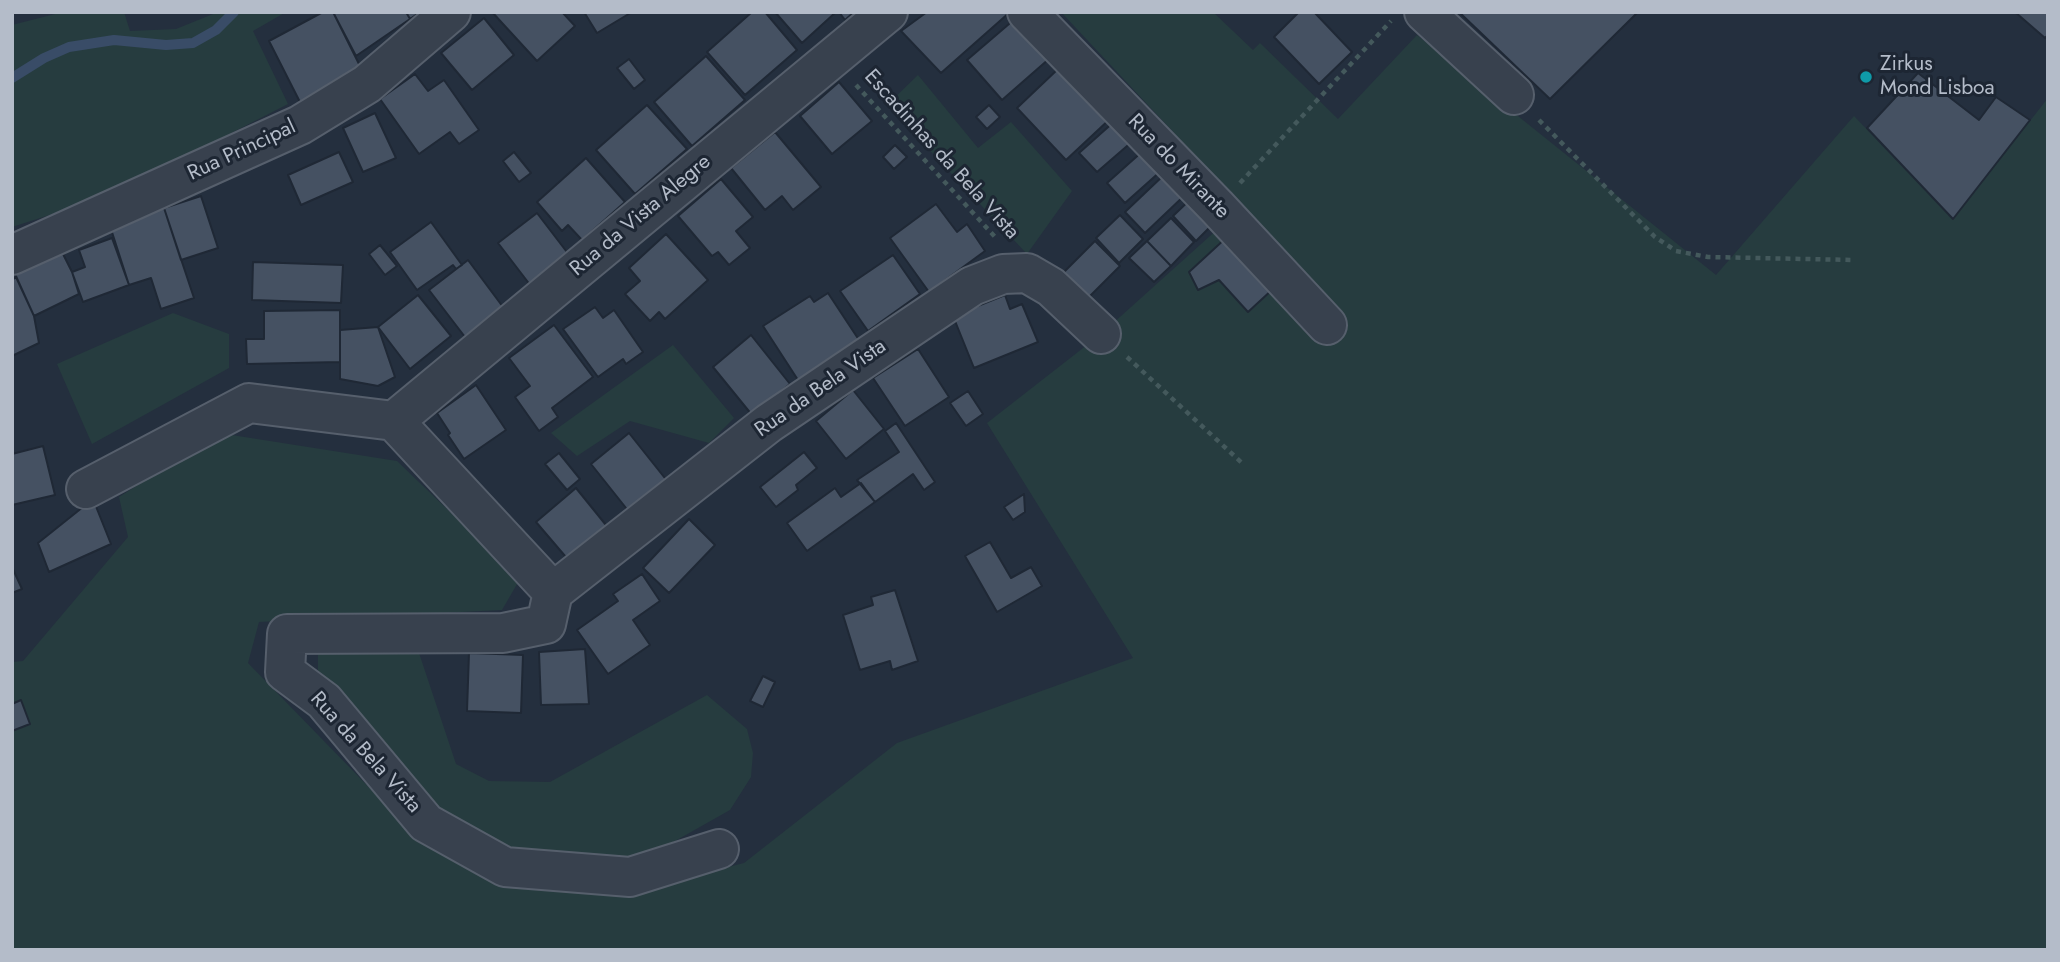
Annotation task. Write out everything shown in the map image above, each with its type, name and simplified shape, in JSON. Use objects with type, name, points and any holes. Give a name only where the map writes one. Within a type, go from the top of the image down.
[{"type":"street","name":"Rua Principal","points":[[12,255],[300,125],[367,84],[452,12]]},
{"type":"street","name":"Rua da Vista Alegre","points":[[394,421],[888,12]]},
{"type":"street","name":"Rua do Mirante","points":[[1027,12],[1217,207],[1327,325]]},
{"type":"street","points":[[1424,12],[1514,95]]},
{"type":"street","points":[[1027,273],[1051,287],[1101,334]]},
{"type":"street","name":"Rua da Bela Vista","points":[[719,849],[630,877],[505,867],[426,823],[324,701],[285,672],[287,634],[503,633],[546,624],[553,592],[769,423],[972,286],[1003,274],[1027,273]]},
{"type":"street","points":[[86,489],[249,403],[394,421],[553,592]]},
{"type":"path","points":[[1217,207],[1399,12]]},
{"type":"path","name":"Escadinhas da Bela Vista","points":[[831,58],[1027,273]]},
{"type":"path","points":[[1514,95],[1655,237],[1676,251],[1708,257],[1855,260]]},
{"type":"path","points":[[1101,334],[1242,463]]},
{"type":"green space","points":[[63,12],[124,12],[130,31],[176,29],[218,12],[286,12],[253,31],[288,104],[157,171],[59,212],[12,227],[12,25]]},
{"type":"green space","points":[[1061,12],[1213,12],[1253,50],[1260,43],[1338,119],[1417,35],[1716,275],[1854,116],[1953,219],[2048,98],[2048,950],[12,950],[12,662],[23,661],[128,537],[119,497],[219,433],[397,461],[520,579],[502,610],[259,622],[248,663],[394,813],[632,892],[744,863],[897,743],[1133,658],[987,423],[1101,334],[1240,209],[1166,145],[1175,134]]},
{"type":"green space","points":[[918,75],[978,148],[1011,122],[1072,191],[1027,254],[887,105]]},
{"type":"green space","points":[[173,313],[229,334],[229,368],[92,444],[57,364]]},
{"type":"green space","points":[[673,345],[734,418],[709,443],[630,421],[577,456],[551,433]]},
{"type":"green space","points":[[318,642],[419,653],[456,764],[489,781],[550,782],[707,695],[747,729],[753,753],[751,777],[730,810],[629,867],[502,849],[470,836],[415,788],[318,676]]},
{"type":"building","points":[[323,12],[333,12],[364,74],[302,106],[269,41]]},
{"type":"building","points":[[333,12],[406,12],[410,19],[356,56]]},
{"type":"building","points":[[406,12],[420,12],[410,19]]},
{"type":"building","points":[[492,12],[562,12],[575,26],[537,61]]},
{"type":"building","points":[[584,12],[632,12],[597,33]]},
{"type":"building","points":[[752,12],[765,12],[797,50],[745,95],[707,52]]},
{"type":"building","points":[[775,12],[836,12],[802,43]]},
{"type":"building","points":[[839,12],[854,12],[845,20]]},
{"type":"building","points":[[927,12],[1010,12],[941,73],[901,31]]},
{"type":"building","points":[[1299,12],[1314,12],[1352,52],[1319,84],[1274,37]]},
{"type":"building","points":[[1459,12],[1638,12],[1550,99]]},
{"type":"building","points":[[2015,12],[2048,12],[2048,35],[2045,38]]},
{"type":"building","points":[[484,18],[514,55],[472,90],[441,53]]},
{"type":"building","points":[[1016,18],[1050,58],[1002,100],[967,60]]},
{"type":"building","points":[[706,56],[745,100],[692,146],[654,102]]},
{"type":"building","points":[[629,59],[645,80],[634,89],[617,68]]},
{"type":"building","points":[[1058,69],[1112,117],[1066,160],[1017,108]]},
{"type":"building","points":[[1918,73],[1979,120],[1996,97],[2030,120],[1953,219],[1867,128]]},
{"type":"building","points":[[415,74],[428,91],[444,80],[479,130],[459,144],[450,132],[419,154],[380,99]]},
{"type":"building","points":[[839,82],[872,121],[832,154],[800,116]]},
{"type":"building","points":[[647,105],[687,149],[635,194],[596,150]]},
{"type":"building","points":[[989,105],[1000,117],[987,129],[976,117]]},
{"type":"building","points":[[375,113],[396,158],[363,172],[343,128]]},
{"type":"building","points":[[1116,120],[1134,140],[1097,172],[1079,153]]},
{"type":"building","points":[[775,132],[821,187],[793,210],[782,196],[765,210],[731,168]]},
{"type":"building","points":[[895,145],[907,157],[894,169],[883,157]]},
{"type":"building","points":[[1144,150],[1162,170],[1125,203],[1107,183]]},
{"type":"building","points":[[339,152],[353,182],[301,205],[288,175]]},
{"type":"building","points":[[514,152],[531,173],[519,182],[503,161]]},
{"type":"building","points":[[586,158],[625,202],[582,240],[568,225],[562,231],[537,202]]},
{"type":"building","points":[[1166,173],[1186,194],[1145,233],[1125,212]]},
{"type":"building","points":[[721,179],[753,217],[736,231],[750,248],[729,265],[718,252],[712,256],[678,216]]},
{"type":"building","points":[[1197,193],[1220,217],[1196,241],[1173,216]]},
{"type":"building","points":[[201,196],[218,248],[181,260],[164,208]]},
{"type":"building","points":[[936,204],[957,232],[967,224],[985,251],[929,292],[890,238]]},
{"type":"building","points":[[164,208],[194,298],[161,309],[151,278],[129,285],[110,226]]},
{"type":"building","points":[[537,213],[573,260],[534,290],[498,243]]},
{"type":"building","points":[[1120,215],[1143,239],[1119,263],[1096,238]]},
{"type":"building","points":[[1171,218],[1194,242],[1171,266],[1147,241]]},
{"type":"building","points":[[431,222],[462,265],[456,269],[453,265],[417,290],[390,252]]},
{"type":"building","points":[[666,234],[708,280],[665,319],[659,312],[650,321],[625,294],[640,281],[629,268]]},
{"type":"building","points":[[1227,237],[1274,288],[1248,312],[1219,280],[1198,290],[1189,272]]},
{"type":"building","points":[[112,238],[129,285],[83,302],[72,272],[85,267],[79,250]]},
{"type":"building","points":[[1095,241],[1120,266],[1081,305],[1056,280]]},
{"type":"building","points":[[1147,241],[1171,266],[1154,282],[1129,258]]},
{"type":"building","points":[[380,245],[397,266],[385,275],[369,254]]},
{"type":"building","points":[[62,252],[79,294],[34,316],[15,274]]},
{"type":"building","points":[[893,255],[920,294],[868,331],[840,291]]},
{"type":"building","points":[[468,260],[503,307],[465,337],[429,290]]},
{"type":"building","points":[[253,262],[343,265],[341,303],[252,300]]},
{"type":"building","points":[[16,277],[34,316],[39,343],[12,356],[12,280]]},
{"type":"building","points":[[828,293],[859,340],[798,380],[763,326],[810,296],[814,302]]},
{"type":"building","points":[[418,295],[451,336],[410,369],[378,327]]},
{"type":"building","points":[[1005,295],[1010,309],[1022,304],[1038,342],[974,368],[953,316]]},
{"type":"building","points":[[595,307],[603,318],[614,310],[643,352],[626,364],[623,359],[598,377],[563,329]]},
{"type":"building","points":[[340,310],[340,362],[247,364],[246,339],[264,339],[264,311]]},
{"type":"building","points":[[554,325],[593,377],[552,408],[558,417],[539,431],[515,397],[530,386],[509,358]]},
{"type":"building","points":[[378,327],[395,377],[378,386],[340,379],[340,330]]},
{"type":"building","points":[[751,335],[790,384],[752,415],[713,367]]},
{"type":"building","points":[[918,349],[949,397],[905,426],[873,378]]},
{"type":"building","points":[[476,385],[506,430],[464,459],[437,413]]},
{"type":"building","points":[[853,390],[884,429],[846,459],[816,421]]},
{"type":"building","points":[[968,391],[983,414],[966,426],[950,403]]},
{"type":"building","points":[[896,423],[935,482],[924,490],[913,474],[875,502],[857,480],[899,452],[885,431]]},
{"type":"building","points":[[629,433],[668,482],[630,513],[591,464]]},
{"type":"building","points":[[43,446],[55,495],[12,505],[12,454]]},
{"type":"building","points":[[804,452],[817,468],[796,485],[798,490],[776,507],[760,487]]},
{"type":"building","points":[[559,453],[580,479],[567,490],[545,464]]},
{"type":"building","points":[[861,483],[875,502],[807,551],[787,523],[835,488],[841,497]]},
{"type":"building","points":[[576,488],[610,530],[571,563],[536,522]]},
{"type":"building","points":[[1024,494],[1025,512],[1013,520],[1004,507]]},
{"type":"building","points":[[93,499],[111,544],[49,572],[38,543]]},
{"type":"building","points":[[689,519],[715,545],[669,593],[643,568]]},
{"type":"building","points":[[990,542],[1011,578],[1031,567],[1042,586],[997,612],[965,556]]},
{"type":"building","points":[[12,567],[22,589],[12,593]]},
{"type":"building","points":[[642,574],[660,601],[633,620],[650,645],[608,674],[577,630],[618,601],[613,594]]},
{"type":"building","points":[[895,590],[918,661],[892,670],[890,661],[860,670],[843,615],[873,605],[871,597]]},
{"type":"building","points":[[585,649],[589,704],[541,705],[539,652]]},
{"type":"building","points":[[469,653],[523,655],[521,713],[467,711]]},
{"type":"building","points":[[763,676],[775,682],[763,707],[750,701]]},
{"type":"building","points":[[21,700],[30,724],[12,731],[12,704]]},
{"type":"waterway","points":[[12,78],[44,58],[69,47],[114,40],[166,45],[193,43],[216,30],[234,12]]},
{"type":"place","name":"Zirkus Mond Lisboa","points":[[1866,77]]}]
